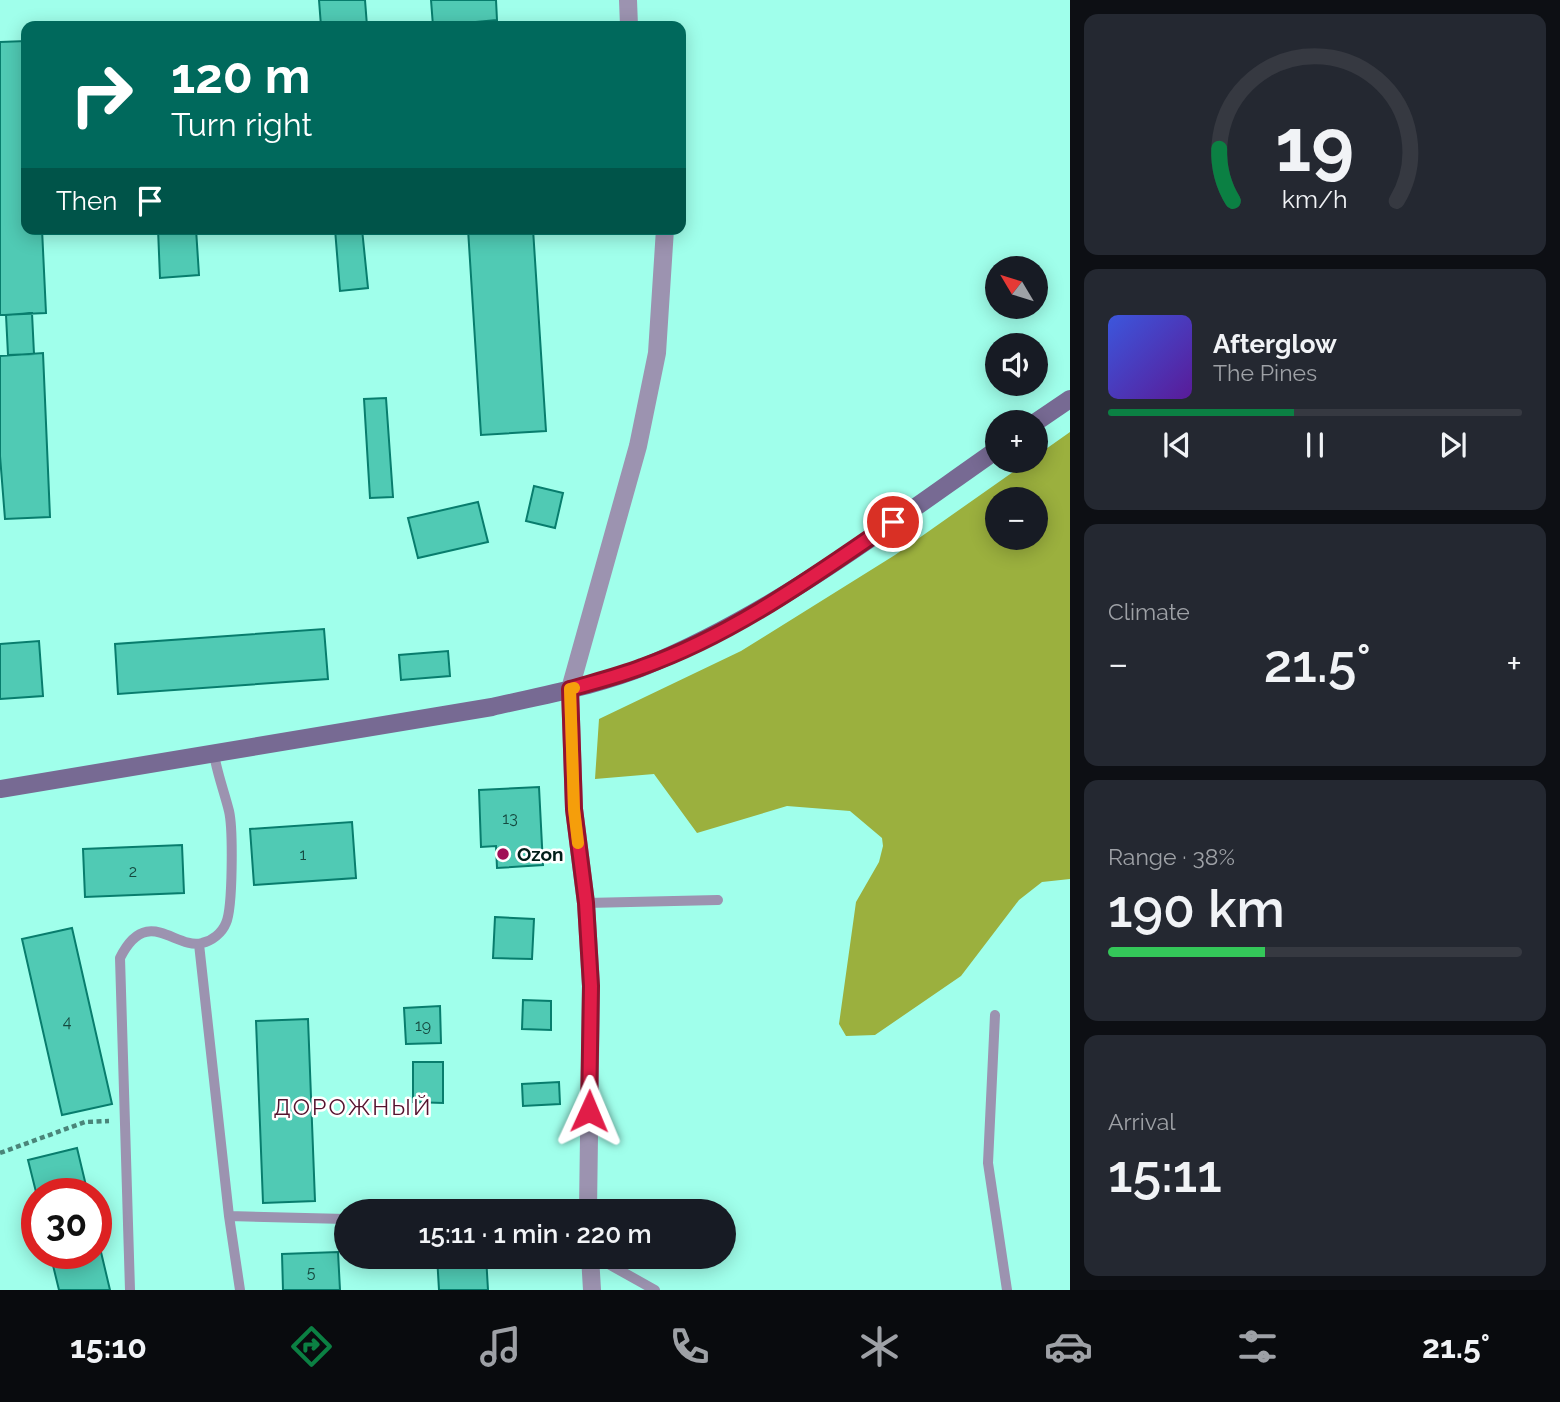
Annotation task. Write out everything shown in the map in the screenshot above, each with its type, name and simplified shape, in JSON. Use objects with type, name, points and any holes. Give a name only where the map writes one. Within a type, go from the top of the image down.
[{"type":"street","points":[[628,0],[629,21]]},
{"type":"street","points":[[588,1199],[591,986],[586,903],[574,809],[570,689],[641,433],[657,353],[665,235]]},
{"type":"street","points":[[1048,414],[1070,399]]},
{"type":"street","points":[[0,789],[492,707],[570,689],[643,667],[713,636],[809,580],[985,458]]},
{"type":"street","points":[[591,1269],[593,1290]]},
{"type":"lane","points":[[130,1290],[118,975],[120,958],[127,944],[139,935],[156,932],[199,944],[215,938],[226,924],[230,900],[230,813],[214,754]]},
{"type":"lane","points":[[586,903],[718,900]]},
{"type":"lane","points":[[199,944],[229,1216],[240,1290]]},
{"type":"lane","points":[[995,1015],[988,1164],[1007,1290]]},
{"type":"lane","points":[[229,1216],[334,1219]]},
{"type":"lane","points":[[617,1269],[655,1290]]},
{"type":"path","points":[[0,1153],[85,1122],[125,1121]]},
{"type":"green space","points":[[1070,432],[1070,879],[1042,882],[1019,900],[961,976],[875,1035],[846,1036],[839,1024],[856,902],[879,862],[882,838],[850,811],[787,806],[697,833],[654,774],[595,779],[599,719],[741,651],[895,555],[985,492],[985,550],[1048,550],[1048,487],[992,487],[1012,473],[1048,473],[1048,448]]},
{"type":"building","points":[[319,0],[365,0],[367,21],[321,21]]},
{"type":"building","points":[[431,0],[496,0],[497,20],[433,21]]},
{"type":"building","points":[[21,41],[21,235],[42,235],[46,313],[0,315],[0,42]]},
{"type":"building","points":[[158,235],[196,235],[199,275],[160,278]]},
{"type":"building","points":[[335,235],[363,235],[368,288],[340,291]]},
{"type":"building","points":[[468,235],[533,235],[546,431],[481,435]]},
{"type":"building","points":[[32,313],[34,354],[8,355],[6,315]]},
{"type":"building","points":[[43,353],[50,517],[5,519],[0,456],[0,356]]},
{"type":"building","points":[[386,398],[393,497],[370,498],[364,399]]},
{"type":"building","points":[[534,486],[563,493],[555,528],[526,521]]},
{"type":"building","points":[[478,502],[488,542],[418,558],[408,518]]},
{"type":"building","points":[[324,629],[328,679],[118,694],[115,644]]},
{"type":"building","points":[[39,641],[43,696],[0,699],[0,644]]},
{"type":"building","points":[[448,651],[450,676],[401,680],[399,655]]},
{"type":"building","points":[[539,787],[543,865],[497,868],[496,846],[481,847],[479,790]]},
{"type":"building","points":[[352,822],[356,878],[254,885],[250,829]]},
{"type":"building","points":[[182,845],[184,893],[85,897],[83,849]]},
{"type":"building","points":[[495,917],[534,919],[532,959],[493,958]]},
{"type":"building","points":[[72,928],[112,1104],[62,1115],[22,939]]},
{"type":"building","points":[[523,1000],[551,1001],[551,1030],[522,1029]]},
{"type":"building","points":[[440,1006],[441,1043],[406,1044],[404,1008]]},
{"type":"building","points":[[308,1019],[315,1201],[263,1203],[256,1021]]},
{"type":"building","points":[[413,1062],[443,1062],[443,1103],[413,1102]]},
{"type":"building","points":[[559,1082],[560,1104],[523,1106],[522,1084]]},
{"type":"building","points":[[77,1148],[84,1178],[32,1178],[28,1160]]},
{"type":"building","points":[[334,1252],[334,1269],[339,1269],[340,1290],[283,1290],[282,1254]]},
{"type":"building","points":[[54,1269],[105,1269],[110,1290],[59,1290]]},
{"type":"building","points":[[438,1269],[487,1269],[488,1290],[439,1290]]},
{"type":"slow traffic","points":[[574,688],[570,689],[574,809],[578,843]]},
{"type":"place","name":"Ozon","points":[[503,854]]},
{"type":"district","name":"ДОРОЖНЫЙ","points":[[353,1106]]},
{"type":"route","points":[[589,1111],[591,986],[586,903],[574,809],[570,689],[643,667],[713,636],[809,580],[893,522]]}]
